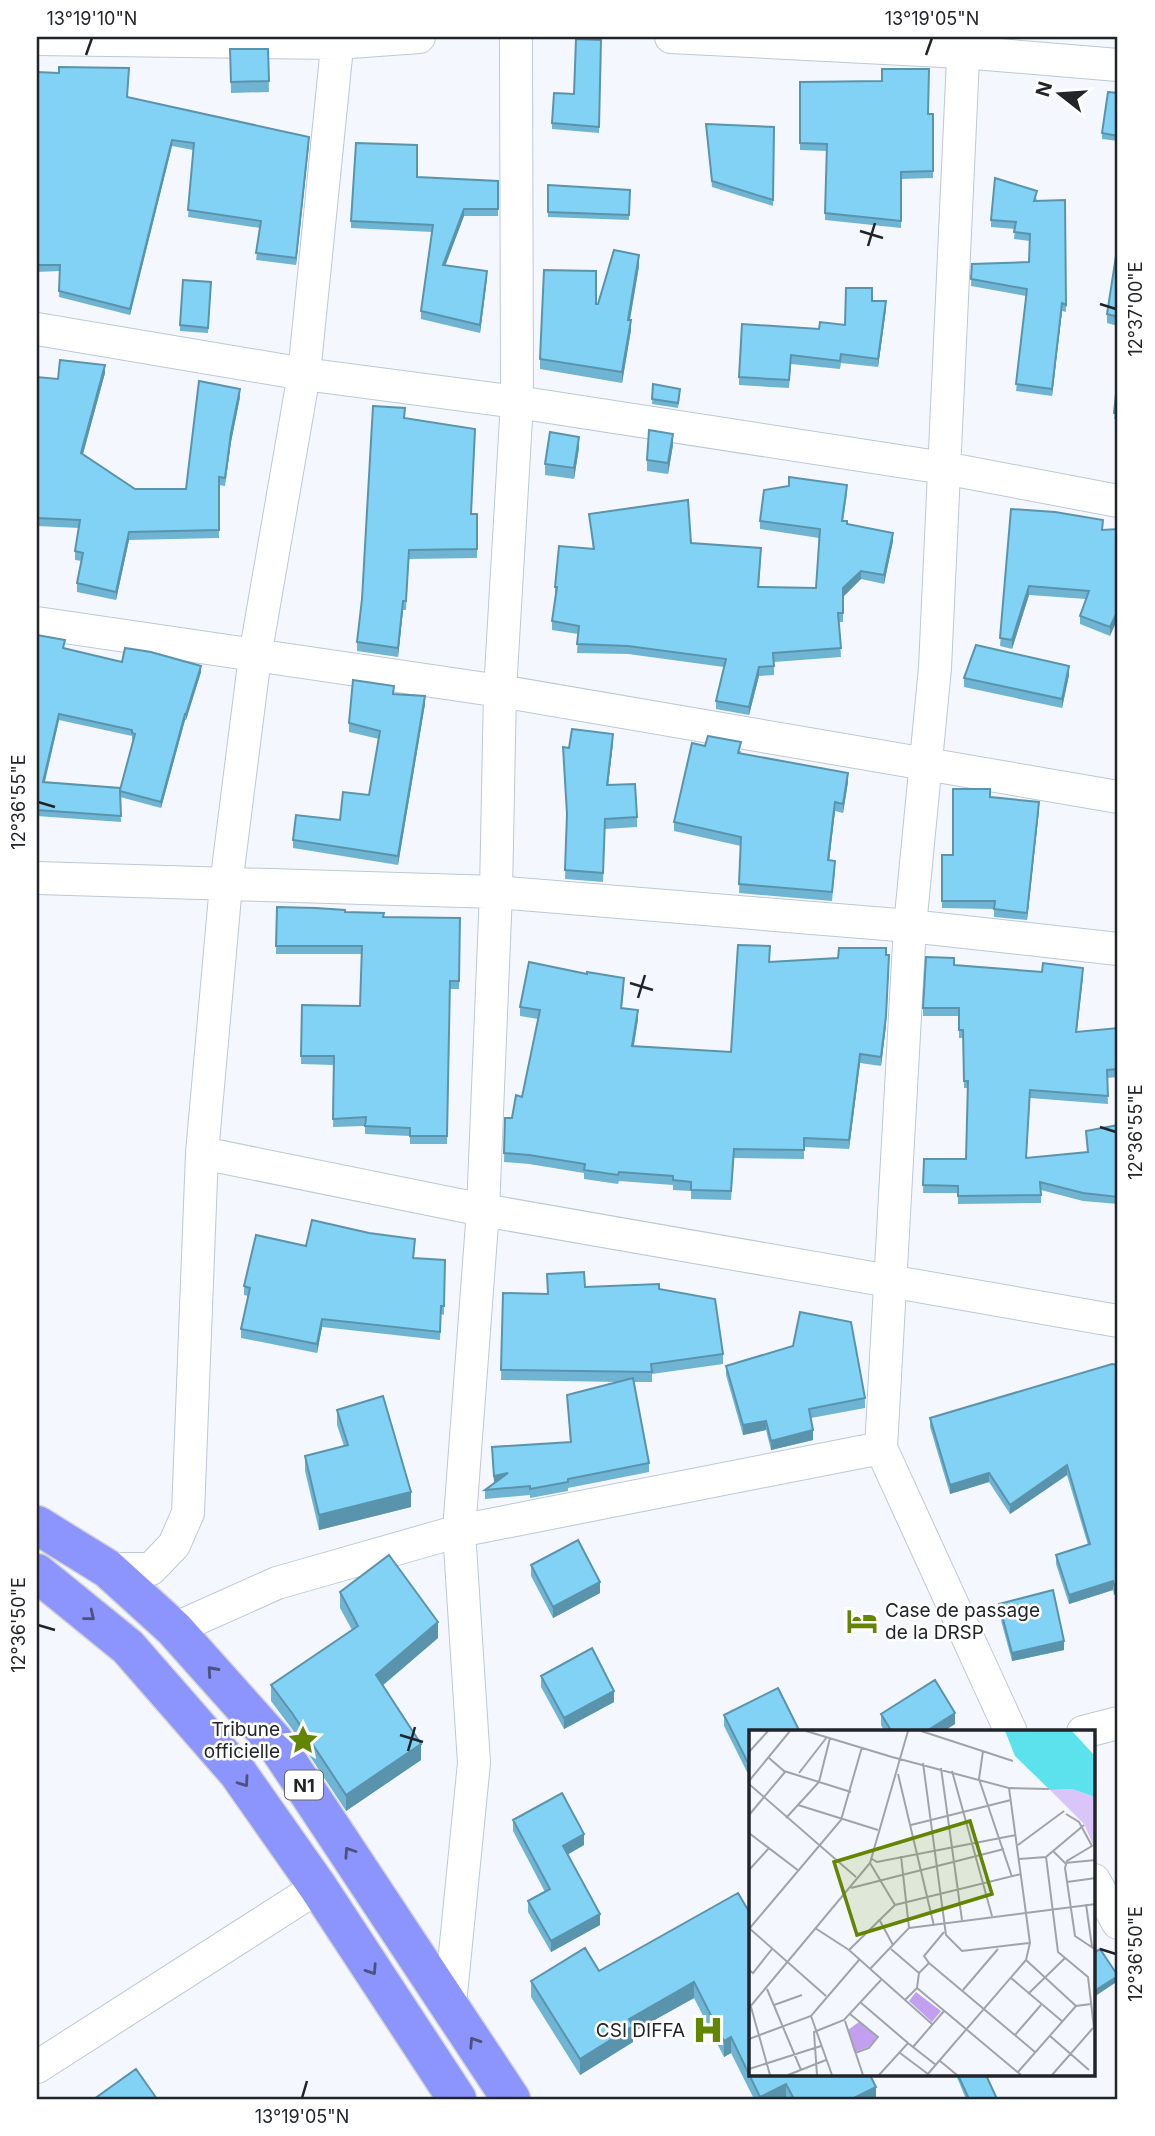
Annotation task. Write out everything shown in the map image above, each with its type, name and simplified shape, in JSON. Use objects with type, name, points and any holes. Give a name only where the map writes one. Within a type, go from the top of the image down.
[{"type":"highway","name":"N1","points":[[37,1525],[108,1569],[174,1629],[274,1741],[511,2099]]},
{"type":"highway","name":"N1","points":[[37,1573],[128,1647],[238,1773],[318,1887],[457,2099]]},
{"type":"street","points":[[37,39],[337,40],[419,37]]},
{"type":"street","points":[[450,2004],[474,1763],[459,1531],[483,1210],[496,892],[500,691],[517,402],[516,37]]},
{"type":"street","points":[[671,37],[963,44],[1118,65]]},
{"type":"street","points":[[108,1569],[151,1569],[174,1545],[188,1513],[202,1153],[226,885],[255,656],[304,374],[337,40]]},
{"type":"street","points":[[963,44],[935,668],[910,926],[881,1448],[1010,1730]]},
{"type":"street","points":[[37,329],[304,374],[517,402],[944,468],[1118,502]]},
{"type":"street","points":[[37,623],[500,691],[1118,797]]},
{"type":"street","points":[[37,878],[496,892],[910,926],[1118,949]]},
{"type":"street","points":[[202,1153],[483,1210],[1118,1321]]},
{"type":"street","points":[[174,1629],[277,1583],[459,1531],[881,1448]]},
{"type":"street","points":[[1091,1730],[1118,1723]]},
{"type":"street","points":[[1096,1884],[1118,1923]]},
{"type":"street","points":[[37,2067],[318,1887]]},
{"type":"building","points":[[576,39],[601,40],[599,127],[552,123],[554,93],[574,94]]},
{"type":"building","points":[[230,49],[268,49],[269,81],[231,82]]},
{"type":"building","points":[[59,67],[129,68],[127,97],[309,137],[296,258],[256,253],[261,221],[188,210],[194,143],[172,140],[130,309],[59,291],[60,265],[37,265],[37,72],[59,73]]},
{"type":"building","points":[[882,69],[929,69],[928,114],[933,114],[933,171],[901,172],[901,221],[825,213],[827,144],[800,143],[800,82],[882,81]]},
{"type":"building","points":[[1108,92],[1118,93],[1118,136],[1102,133]]},
{"type":"building","points":[[706,124],[774,127],[773,200],[712,181]]},
{"type":"building","points":[[356,143],[417,145],[417,177],[498,181],[498,209],[464,209],[443,265],[487,271],[480,325],[421,311],[433,225],[351,221]]},
{"type":"building","points":[[995,178],[1037,191],[1034,201],[1065,200],[1066,305],[1062,303],[1052,389],[1016,384],[1027,289],[971,279],[972,264],[1029,262],[1030,234],[1014,232],[1016,222],[991,220]]},
{"type":"building","points":[[548,185],[630,190],[629,215],[548,212]]},
{"type":"building","points":[[1118,243],[1118,317],[1107,314]]},
{"type":"building","points":[[614,250],[639,255],[622,372],[540,359],[544,270],[596,271],[598,304]]},
{"type":"building","points":[[183,280],[211,282],[208,328],[180,325]]},
{"type":"building","points":[[846,288],[872,288],[872,301],[886,301],[878,359],[841,354],[840,361],[791,355],[789,380],[739,377],[742,324],[819,329],[820,322],[845,325]]},
{"type":"building","points":[[60,360],[105,365],[81,453],[135,489],[186,489],[199,381],[240,389],[225,478],[219,477],[219,530],[129,532],[116,592],[77,583],[83,553],[75,551],[80,520],[37,518],[37,377],[58,379]]},
{"type":"building","points":[[653,384],[680,389],[678,403],[652,399]]},
{"type":"building","points":[[1118,384],[1118,414],[1114,413]]},
{"type":"building","points":[[373,406],[405,408],[404,418],[475,429],[471,514],[477,514],[477,549],[409,550],[406,601],[403,601],[398,648],[357,642]]},
{"type":"building","points":[[649,430],[673,434],[668,463],[647,460]]},
{"type":"building","points":[[550,432],[579,437],[574,468],[545,464]]},
{"type":"building","points":[[789,477],[847,485],[842,521],[893,533],[884,575],[861,571],[843,588],[843,613],[838,613],[841,648],[773,653],[774,666],[759,667],[749,707],[716,701],[726,659],[628,646],[577,644],[579,626],[552,621],[559,546],[594,549],[589,514],[688,500],[691,543],[761,548],[758,587],[816,588],[820,529],[760,521],[764,490],[789,486]]},
{"type":"building","points":[[1011,509],[1055,512],[1103,520],[1102,530],[1118,529],[1118,610],[1110,627],[1080,616],[1089,591],[1029,586],[1012,640],[1000,638]]},
{"type":"building","points":[[37,635],[65,640],[63,648],[122,662],[125,648],[201,666],[161,802],[120,791],[121,816],[37,810]],"holes":[[[59,714],[132,730],[135,734],[120,790],[43,782]]]},
{"type":"building","points":[[976,645],[1069,666],[1062,699],[964,678]]},
{"type":"building","points":[[353,680],[394,686],[393,694],[425,696],[398,856],[293,840],[296,815],[340,820],[343,792],[369,795],[380,731],[349,723]]},
{"type":"building","points":[[572,729],[613,734],[607,785],[635,784],[637,817],[605,819],[603,873],[565,870],[567,814],[563,747],[569,748]]},
{"type":"building","points":[[708,736],[741,742],[738,753],[848,773],[843,804],[835,802],[828,860],[835,861],[832,892],[739,884],[741,837],[674,822],[692,743],[705,746]]},
{"type":"building","points":[[953,789],[990,789],[990,797],[1039,802],[1027,913],[994,909],[995,901],[942,901],[942,855],[953,855]]},
{"type":"building","points":[[277,907],[384,913],[383,917],[460,918],[459,981],[450,981],[447,1136],[410,1136],[410,1128],[365,1126],[366,1117],[333,1119],[334,1056],[301,1056],[302,1005],[360,1006],[362,946],[276,946]]},
{"type":"building","points":[[738,945],[770,946],[769,962],[838,958],[839,948],[886,948],[886,955],[889,955],[881,1057],[860,1054],[849,1140],[804,1138],[804,1150],[734,1149],[731,1191],[691,1190],[691,1182],[673,1180],[673,1176],[619,1172],[618,1175],[584,1170],[585,1164],[504,1153],[505,1118],[512,1118],[516,1095],[522,1097],[540,1010],[520,1007],[529,962],[587,974],[624,978],[621,1008],[638,1010],[632,1046],[731,1052]]},
{"type":"building","points":[[926,957],[954,958],[954,965],[1042,972],[1043,963],[1083,968],[1076,1032],[1118,1028],[1118,1069],[1107,1070],[1108,1096],[1030,1090],[1026,1158],[1088,1152],[1086,1131],[1118,1125],[1118,1197],[1083,1193],[1040,1182],[1041,1195],[958,1196],[958,1186],[923,1185],[924,1159],[966,1159],[968,1081],[964,1081],[963,1030],[959,1030],[959,1008],[923,1008]]},
{"type":"building","points":[[312,1220],[369,1233],[415,1239],[413,1258],[445,1260],[444,1306],[441,1306],[440,1332],[322,1319],[317,1344],[241,1329],[250,1288],[244,1286],[256,1235],[306,1246]]},
{"type":"building","points":[[584,1272],[585,1287],[659,1284],[659,1289],[715,1299],[723,1354],[651,1364],[652,1372],[501,1370],[503,1293],[548,1294],[547,1274]]},
{"type":"building","points":[[800,1312],[851,1322],[865,1398],[809,1409],[813,1430],[771,1441],[766,1421],[743,1425],[726,1366],[793,1346]]},
{"type":"building","points":[[1112,1364],[1118,1365],[1118,1584],[1114,1585],[1113,1581],[1069,1595],[1056,1555],[1090,1544],[1067,1465],[1010,1505],[989,1473],[950,1485],[930,1418]]},
{"type":"building","points":[[633,1378],[649,1463],[530,1489],[530,1486],[485,1490],[508,1473],[494,1476],[492,1447],[571,1442],[567,1395]]},
{"type":"building","points":[[383,1396],[411,1492],[319,1515],[305,1456],[348,1445],[337,1410]]},
{"type":"building","points":[[578,1540],[600,1582],[553,1607],[531,1565]]},
{"type":"building","points":[[389,1555],[438,1622],[376,1675],[421,1744],[346,1795],[271,1685],[358,1626],[340,1592]]},
{"type":"building","points":[[1053,1590],[1064,1641],[1012,1653],[999,1604]]},
{"type":"building","points":[[592,1648],[614,1691],[564,1718],[541,1676]]},
{"type":"building","points":[[935,1680],[955,1713],[928,1730],[891,1730],[881,1714]]},
{"type":"building","points":[[778,1688],[799,1730],[749,1730],[747,1761],[724,1715]]},
{"type":"building","points":[[562,1793],[584,1834],[563,1846],[600,1914],[551,1941],[528,1901],[550,1889],[513,1820]]},
{"type":"building","points":[[738,1893],[749,1912],[749,2074],[731,2037],[724,2041],[694,1982],[629,2019],[633,2026],[580,2059],[531,1981],[585,1948],[599,1971]]},
{"type":"building","points":[[1100,1949],[1118,1976],[1096,1990],[1096,1952]]},
{"type":"building","points":[[136,2069],[157,2099],[94,2099]]},
{"type":"building","points":[[750,2076],[870,2076],[876,2087],[852,2099],[794,2099],[786,2084],[760,2097]]},
{"type":"building","points":[[958,2076],[986,2076],[997,2099],[969,2099]]},
{"type":"place","name":"Case de passage de la DRSP","points":[[862,1621]]},
{"type":"place","name":"Tribune officielle","points":[[303,1740]]},
{"type":"place","name":"CSI DIFFA","points":[[708,2030]]}]
